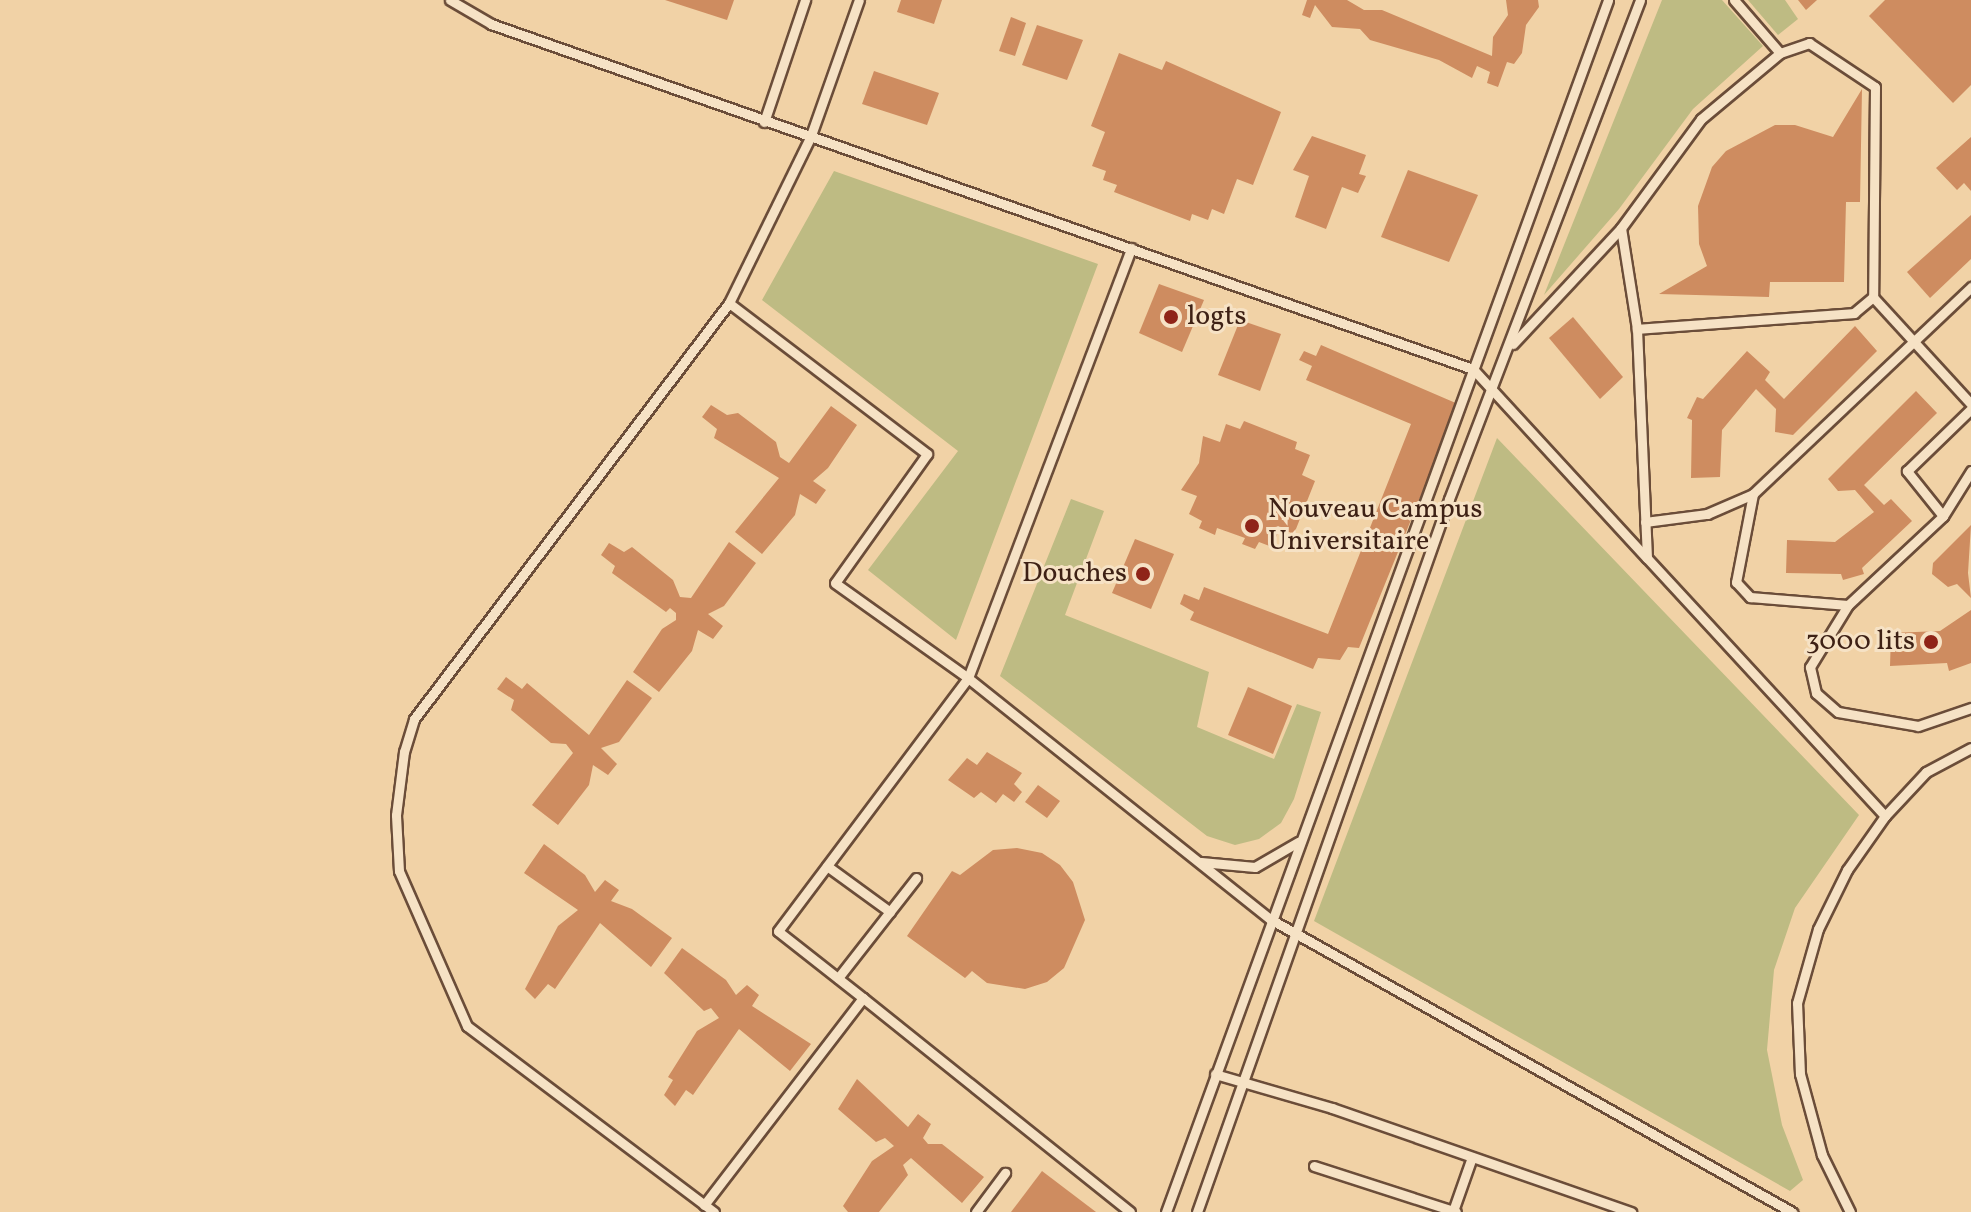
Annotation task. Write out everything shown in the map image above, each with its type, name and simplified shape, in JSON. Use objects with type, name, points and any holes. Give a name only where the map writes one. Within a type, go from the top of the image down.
[{"type":"lane","points":[[450,0],[491,24],[1473,369],[1885,816]]},
{"type":"lane","points":[[764,122],[805,0]]},
{"type":"lane","points":[[714,1212],[467,1026],[399,871],[396,815],[404,752],[414,719],[729,303],[810,138],[859,0]]},
{"type":"lane","points":[[1166,1212],[1298,842],[1608,0]]},
{"type":"lane","points":[[1197,1212],[1293,934],[1640,0]]},
{"type":"lane","points":[[1734,0],[1780,53]]},
{"type":"lane","points":[[1508,350],[1621,228],[1701,119],[1780,53],[1809,43],[1831,53],[1875,87],[1873,297],[1971,407],[1907,471],[1943,516]]},
{"type":"lane","points":[[1621,228],[1637,329],[1647,558]]},
{"type":"lane","points":[[1130,1212],[778,931],[968,678],[1131,248]]},
{"type":"lane","points":[[1645,522],[1707,514],[1753,494],[1971,287]]},
{"type":"lane","points":[[1637,329],[1854,313],[1873,297]]},
{"type":"lane","points":[[729,303],[927,454],[835,583],[968,678],[1270,919],[1792,1212]]},
{"type":"lane","points":[[1971,471],[1943,516],[1848,605],[1810,667],[1816,693],[1838,712],[1918,726],[1971,708]]},
{"type":"lane","points":[[1753,494],[1736,582],[1750,597],[1848,605]]},
{"type":"lane","points":[[1850,1212],[1822,1155],[1800,1074],[1797,1003],[1818,929],[1847,870],[1885,816],[1926,772],[1971,748]]},
{"type":"lane","points":[[1198,862],[1255,867],[1298,842]]},
{"type":"lane","points":[[827,866],[890,912]]},
{"type":"lane","points":[[838,978],[916,878]]},
{"type":"lane","points":[[704,1205],[863,998]]},
{"type":"lane","points":[[1215,1074],[1631,1212]]},
{"type":"lane","points":[[1314,1166],[1454,1212],[1472,1157]]},
{"type":"lane","points":[[976,1212],[1005,1173]]},
{"type":"shaded area","points":[[1662,0],[1722,0],[1763,46],[1693,109],[1619,209],[1544,295]]},
{"type":"shaded area","points":[[1748,0],[1785,0],[1798,19],[1778,35]]},
{"type":"shaded area","points":[[834,171],[1098,264],[956,640],[868,570],[958,451],[762,300]]},
{"type":"shaded area","points":[[1497,438],[1859,815],[1795,908],[1774,970],[1767,1050],[1782,1125],[1803,1180],[1790,1191],[1314,921]]},
{"type":"shaded area","points":[[1071,499],[1104,511],[1065,615],[1209,672],[1197,727],[1274,759],[1297,704],[1321,712],[1294,799],[1281,823],[1259,839],[1235,845],[1207,836],[1000,676]]},
{"type":"building","points":[[665,0],[734,0],[727,20]]},
{"type":"building","points":[[901,0],[942,0],[934,24],[897,12]]},
{"type":"building","points":[[1307,0],[1347,0],[1364,10],[1382,10],[1492,56],[1493,37],[1508,15],[1506,0],[1538,0],[1539,7],[1526,25],[1522,53],[1514,64],[1507,62],[1498,87],[1487,83],[1490,72],[1477,66],[1472,78],[1439,60],[1370,40],[1360,29],[1332,27],[1315,5],[1310,18],[1302,15]]},
{"type":"building","points":[[1798,0],[1817,0],[1806,10]]},
{"type":"building","points":[[1885,0],[1971,0],[1971,85],[1953,103],[1869,16]]},
{"type":"building","points":[[1011,17],[1026,23],[1015,56],[999,51]]},
{"type":"building","points":[[1037,25],[1083,40],[1067,80],[1022,65]]},
{"type":"building","points":[[1119,53],[1162,70],[1166,61],[1281,112],[1253,185],[1237,179],[1224,214],[1212,209],[1208,220],[1192,214],[1190,221],[1114,192],[1117,185],[1103,180],[1106,171],[1092,166],[1105,132],[1091,126]]},
{"type":"building","points":[[874,71],[939,93],[927,125],[862,104]]},
{"type":"building","points":[[1862,89],[1860,202],[1846,202],[1844,282],[1770,282],[1769,297],[1659,294],[1707,266],[1699,244],[1698,206],[1712,167],[1726,151],[1775,125],[1795,125],[1833,137]]},
{"type":"building","points":[[1312,136],[1366,155],[1359,174],[1366,176],[1358,193],[1342,187],[1326,229],[1295,217],[1309,176],[1293,170]]},
{"type":"building","points":[[1971,137],[1971,191],[1964,183],[1957,190],[1936,168]]},
{"type":"building","points":[[1408,170],[1478,195],[1449,262],[1381,237]]},
{"type":"building","points":[[1971,215],[1971,259],[1930,298],[1907,272]]},
{"type":"building","name":"logts","points":[[1159,284],[1204,300],[1182,352],[1139,333]]},
{"type":"building","points":[[1573,317],[1623,377],[1600,399],[1549,338]]},
{"type":"building","points":[[1240,320],[1281,334],[1260,391],[1218,375]]},
{"type":"building","points":[[1855,326],[1877,351],[1793,435],[1775,432],[1776,409],[1756,389],[1722,430],[1720,477],[1691,478],[1692,420],[1687,418],[1697,397],[1703,399],[1747,351],[1770,372],[1765,380],[1784,399]]},
{"type":"building","points":[[1321,345],[1458,404],[1359,648],[1348,647],[1340,660],[1318,658],[1313,669],[1190,620],[1194,612],[1180,604],[1184,594],[1199,600],[1204,587],[1328,634],[1411,424],[1306,380],[1312,366],[1299,360],[1304,351],[1316,356]]},
{"type":"building","points":[[1916,391],[1937,413],[1864,485],[1884,505],[1891,499],[1912,521],[1862,568],[1864,574],[1843,580],[1841,574],[1786,573],[1787,540],[1835,542],[1874,512],[1855,490],[1838,491],[1828,479]]},
{"type":"building","points":[[711,405],[727,415],[738,413],[776,442],[780,457],[789,463],[831,406],[857,425],[828,468],[813,481],[826,490],[816,504],[800,494],[795,515],[762,554],[735,532],[779,478],[714,438],[717,429],[702,417]]},
{"type":"building","points":[[1244,421],[1297,442],[1295,449],[1310,455],[1302,475],[1315,481],[1294,534],[1280,528],[1272,547],[1259,542],[1255,549],[1242,544],[1245,538],[1217,528],[1215,535],[1199,528],[1202,521],[1189,514],[1197,496],[1181,490],[1199,463],[1203,436],[1220,442],[1226,424],[1240,429]]},
{"type":"building","name":"3000 lits","points":[[1971,525],[1968,573],[1971,598],[1957,584],[1948,587],[1932,574],[1933,563]]},
{"type":"building","name":"Douches","points":[[1135,539],[1174,554],[1151,609],[1112,593]]},
{"type":"building","points":[[729,542],[756,563],[724,606],[708,614],[723,626],[713,639],[698,630],[692,651],[659,692],[633,672],[662,629],[676,620],[676,613],[670,608],[666,612],[612,573],[615,566],[601,555],[609,543],[624,552],[632,547],[673,580],[680,597],[691,598]]},
{"type":"building","name":"3000 lits","points":[[1971,610],[1971,663],[1949,671],[1947,663],[1890,666],[1891,633],[1940,631]]},
{"type":"building","points":[[506,677],[522,689],[527,683],[589,735],[627,680],[652,698],[619,742],[601,748],[617,764],[608,775],[593,765],[589,785],[558,825],[532,805],[573,753],[566,744],[551,743],[511,710],[514,700],[497,689]]},
{"type":"building","points":[[1248,687],[1292,706],[1273,754],[1228,735]]},
{"type":"building","points":[[987,752],[1022,773],[1014,784],[1022,792],[1014,802],[1003,794],[996,803],[981,792],[974,798],[948,780],[967,758],[977,765]]},
{"type":"building","points":[[1038,785],[1060,801],[1047,818],[1025,802]]},
{"type":"building","points":[[544,844],[585,875],[595,892],[605,880],[619,890],[611,901],[632,909],[672,938],[651,967],[600,923],[555,989],[548,984],[535,999],[525,989],[558,926],[578,910],[524,873]]},
{"type":"building","points":[[1017,848],[1042,853],[1060,865],[1073,882],[1085,920],[1064,968],[1047,982],[1025,989],[987,983],[972,971],[965,978],[907,936],[952,871],[960,875],[993,850]]},
{"type":"building","points":[[682,948],[726,980],[736,995],[747,985],[759,995],[752,1006],[811,1044],[790,1071],[739,1029],[693,1095],[686,1090],[675,1106],[664,1095],[673,1080],[668,1077],[697,1031],[719,1018],[711,1008],[704,1011],[664,973]]},
{"type":"building","points":[[857,1079],[908,1127],[918,1114],[931,1124],[923,1138],[928,1144],[942,1144],[984,1177],[962,1203],[911,1158],[903,1165],[908,1175],[879,1212],[848,1212],[843,1206],[872,1161],[894,1146],[885,1138],[876,1142],[838,1109]]},
{"type":"building","points":[[1042,1171],[1096,1212],[1011,1212]]},
{"type":"place","name":"logts","points":[[1171,317]]},
{"type":"place","name":"Nouveau Campus Universitaire","points":[[1252,526]]},
{"type":"place","name":"Douches","points":[[1143,574]]},
{"type":"place","name":"3000 lits","points":[[1931,642]]}]
